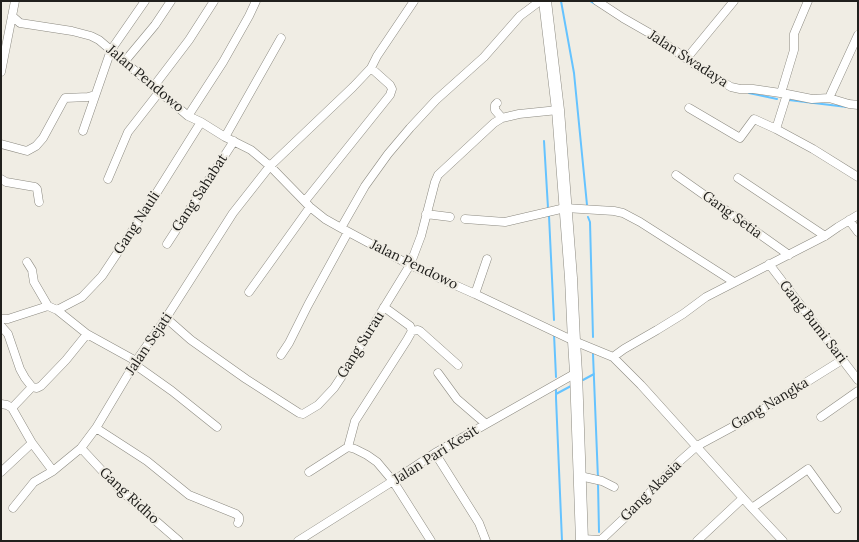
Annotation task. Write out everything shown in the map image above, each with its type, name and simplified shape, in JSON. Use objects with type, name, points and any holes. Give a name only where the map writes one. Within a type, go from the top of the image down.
[{"type":"main road","points":[[545,1],[558,110],[571,278],[582,540]]},
{"type":"street","points":[[1,69],[15,1]]},
{"type":"street","points":[[83,131],[111,50],[145,1]]},
{"type":"street","points":[[125,62],[155,25],[171,1]]},
{"type":"street","points":[[108,179],[128,132],[214,1]]},
{"type":"street","points":[[188,116],[223,62],[250,16],[256,1]]},
{"type":"street","points":[[270,166],[371,68],[377,56],[414,1]]},
{"type":"street","points":[[280,355],[289,343],[365,186],[388,154],[436,100],[484,57],[520,16],[540,1]]},
{"type":"street","name":"Jalan Swadaya","points":[[597,1],[731,87],[784,93],[812,99],[829,98],[858,105]]},
{"type":"street","points":[[687,58],[734,1]]},
{"type":"street","points":[[776,128],[794,50],[794,34],[808,1]]},
{"type":"street","name":"Jalan Pendowo","points":[[12,16],[20,23],[72,31],[91,36],[111,50],[188,116],[251,150],[270,166],[325,219],[344,230],[410,265],[574,341],[613,357]]},
{"type":"street","points":[[829,98],[858,36]]},
{"type":"street","points":[[225,137],[281,38]]},
{"type":"street","points":[[249,292],[308,204],[390,95],[392,89],[390,85],[371,68]]},
{"type":"street","points":[[1,144],[26,150],[36,146],[43,138],[65,98],[88,97],[95,94]]},
{"type":"street","points":[[497,102],[495,105],[495,110],[502,118],[519,114],[558,110]]},
{"type":"street","points":[[689,108],[740,138],[754,119],[776,128],[813,149],[858,178]]},
{"type":"street","name":"Gang Surau","points":[[166,318],[191,340],[246,379],[301,414],[308,411],[318,405],[334,388],[410,265],[421,236],[438,175],[494,123],[502,118]]},
{"type":"street","name":"Gang Nauli","points":[[57,310],[82,297],[102,276],[142,216],[201,122]]},
{"type":"street","name":"Gang Sahabat","points":[[167,244],[234,141]]},
{"type":"street","name":"Jalan Sejati","points":[[13,508],[34,482],[53,470],[81,448],[96,428],[135,363],[166,318],[233,213],[270,166]]},
{"type":"street","name":"Gang Setia","points":[[676,175],[789,255]]},
{"type":"street","points":[[738,178],[825,236]]},
{"type":"street","points":[[1,179],[6,182],[35,187],[37,189],[39,202]]},
{"type":"street","points":[[465,219],[505,222],[565,208],[614,211],[623,213],[640,222],[734,282]]},
{"type":"street","points":[[426,214],[450,217]]},
{"type":"street","points":[[783,541],[742,498],[641,384],[613,357],[678,317],[706,297],[825,236],[849,220],[858,216]]},
{"type":"street","points":[[849,220],[858,232]]},
{"type":"street","points":[[475,294],[487,259]]},
{"type":"street","points":[[27,262],[32,270],[34,282],[48,306],[57,310],[87,334],[135,363],[217,427]]},
{"type":"street","name":"Gang Bumi Sari","points":[[769,264],[858,380]]},
{"type":"street","points":[[1,319],[48,306]]},
{"type":"street","points":[[384,307],[410,326],[412,331]]},
{"type":"street","points":[[1,326],[8,334],[20,369],[27,382],[32,387],[37,388],[41,386],[66,360],[87,334]]},
{"type":"street","points":[[412,331],[420,331],[458,365]]},
{"type":"street","points":[[309,472],[348,447],[355,421],[412,331]]},
{"type":"street","name":"Gang Nangka","points":[[697,446],[749,418],[842,360]]},
{"type":"street","points":[[438,373],[457,399],[486,424]]},
{"type":"street","name":"Jalan Pari Kesit","points":[[298,541],[435,453],[576,373]]},
{"type":"street","points":[[12,408],[32,387]]},
{"type":"street","points":[[821,417],[858,391]]},
{"type":"street","points":[[1,404],[12,408],[32,443],[53,470]]},
{"type":"street","points":[[96,428],[147,461],[189,495],[236,514],[239,517],[238,523]]},
{"type":"street","points":[[1,472],[32,443]]},
{"type":"street","name":"Gang Akasia","points":[[582,540],[601,540],[635,508],[666,474],[697,446]]},
{"type":"street","points":[[348,447],[356,449],[377,462],[393,481],[431,541]]},
{"type":"street","name":"Gang Ridho","points":[[81,448],[119,489],[179,541]]},
{"type":"street","points":[[435,453],[479,523],[486,541]]},
{"type":"street","points":[[752,508],[808,469],[837,509]]},
{"type":"street","points":[[580,476],[614,487]]},
{"type":"street","points":[[702,540],[742,498]]},
{"type":"waterway","points":[[561,1],[574,73],[587,205]]},
{"type":"waterway","points":[[590,1],[595,4]]},
{"type":"waterway","points":[[749,93],[777,99]]},
{"type":"waterway","points":[[789,100],[847,107]]},
{"type":"waterway","points":[[544,141],[548,208]]},
{"type":"waterway","points":[[549,216],[554,320]]},
{"type":"waterway","points":[[588,217],[590,222],[593,337]]},
{"type":"waterway","points":[[554,334],[556,377]]},
{"type":"waterway","points":[[593,354],[598,479]]},
{"type":"waterway","points":[[583,380],[594,374]]},
{"type":"waterway","points":[[562,541],[556,394],[571,386]]},
{"type":"waterway","points":[[598,483],[599,532]]}]
